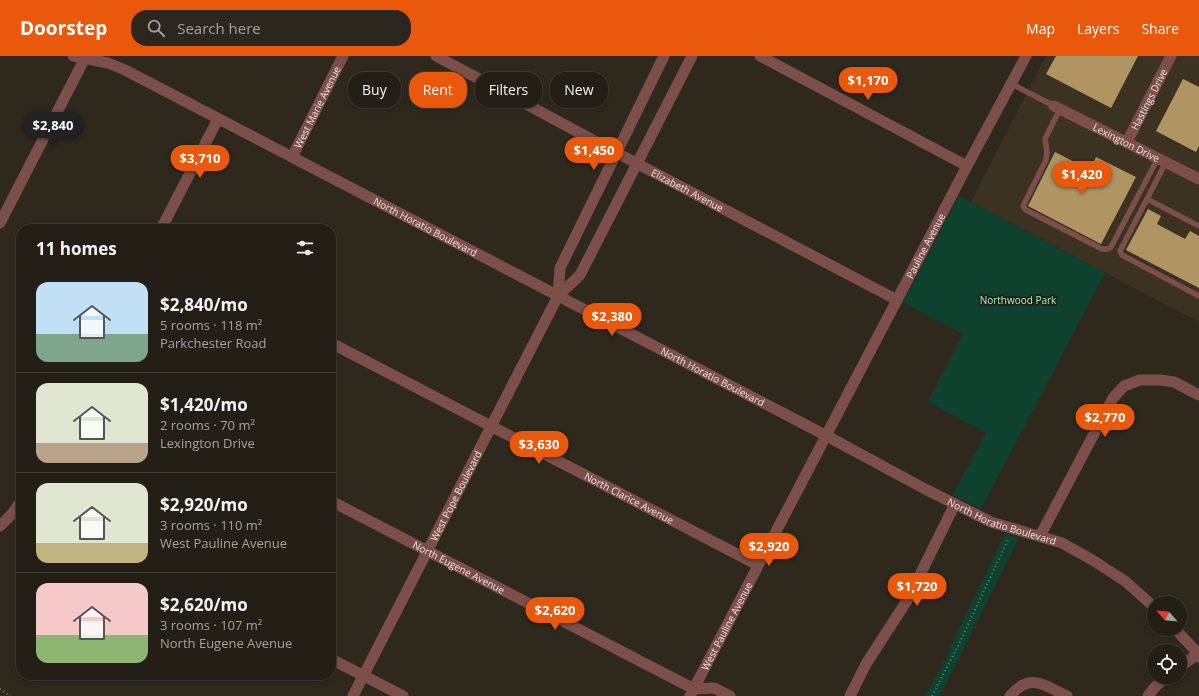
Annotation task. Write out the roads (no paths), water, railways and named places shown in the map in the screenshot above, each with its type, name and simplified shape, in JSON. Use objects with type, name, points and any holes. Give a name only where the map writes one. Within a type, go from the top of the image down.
[{"type":"street","name":"North Horatio Boulevard","points":[[73,56],[108,64],[125,70],[955,504],[992,522],[1062,544],[1125,581],[1147,601]]},
{"type":"street","name":"West Marie Avenue","points":[[292,157],[344,56]]},
{"type":"street","name":"Elizabeth Avenue","points":[[436,56],[616,153],[897,300]]},
{"type":"street","name":"West Pope Boulevard","points":[[558,296],[560,268],[664,56]]},
{"type":"street","name":"West Pope Boulevard","points":[[353,696],[558,296],[580,275],[692,56]]},
{"type":"street","points":[[760,56],[967,166]]},
{"type":"street","name":"Pauline Avenue","points":[[825,435],[1026,56]]},
{"type":"street","name":"Hastings Drive","points":[[1127,142],[1171,56]]},
{"type":"street","points":[[0,223],[5,201],[85,58]]},
{"type":"street","name":"Lexington Drive","points":[[1057,108],[1199,179]]},
{"type":"street","points":[[164,224],[218,119]]},
{"type":"street","name":"North Clarice Avenue","points":[[336,346],[758,565]]},
{"type":"street","points":[[1040,536],[1113,398],[1124,386],[1140,380],[1160,380],[1174,382],[1199,395]]},
{"type":"street","name":"West Pauline Avenue","points":[[692,693],[825,435]]},
{"type":"street","name":"North Eugene Avenue","points":[[336,504],[692,693]]},
{"type":"street","points":[[850,696],[866,664],[908,599],[955,504]]},
{"type":"street","points":[[0,526],[16,508]]},
{"type":"street","points":[[1181,636],[1198,655],[1187,662]]},
{"type":"street","points":[[336,662],[403,696]]},
{"type":"street","points":[[1010,696],[1016,688],[1033,681],[1042,683],[1067,696]]},
{"type":"street","points":[[1148,696],[1158,684]]},
{"type":"street","points":[[692,693],[714,688],[730,696]]},
{"type":"lane","points":[[1012,84],[1057,108],[1045,138],[1047,152],[1046,160],[1023,206],[1026,210],[1102,249],[1108,249],[1111,247],[1162,160]]},
{"type":"lane","points":[[1162,160],[1146,199],[1121,246],[1120,251],[1122,256],[1199,296]]},
{"type":"lane","points":[[1146,199],[1199,226]]},
{"type":"park label","name":"Northwood Park","points":[[1018,300]]}]
